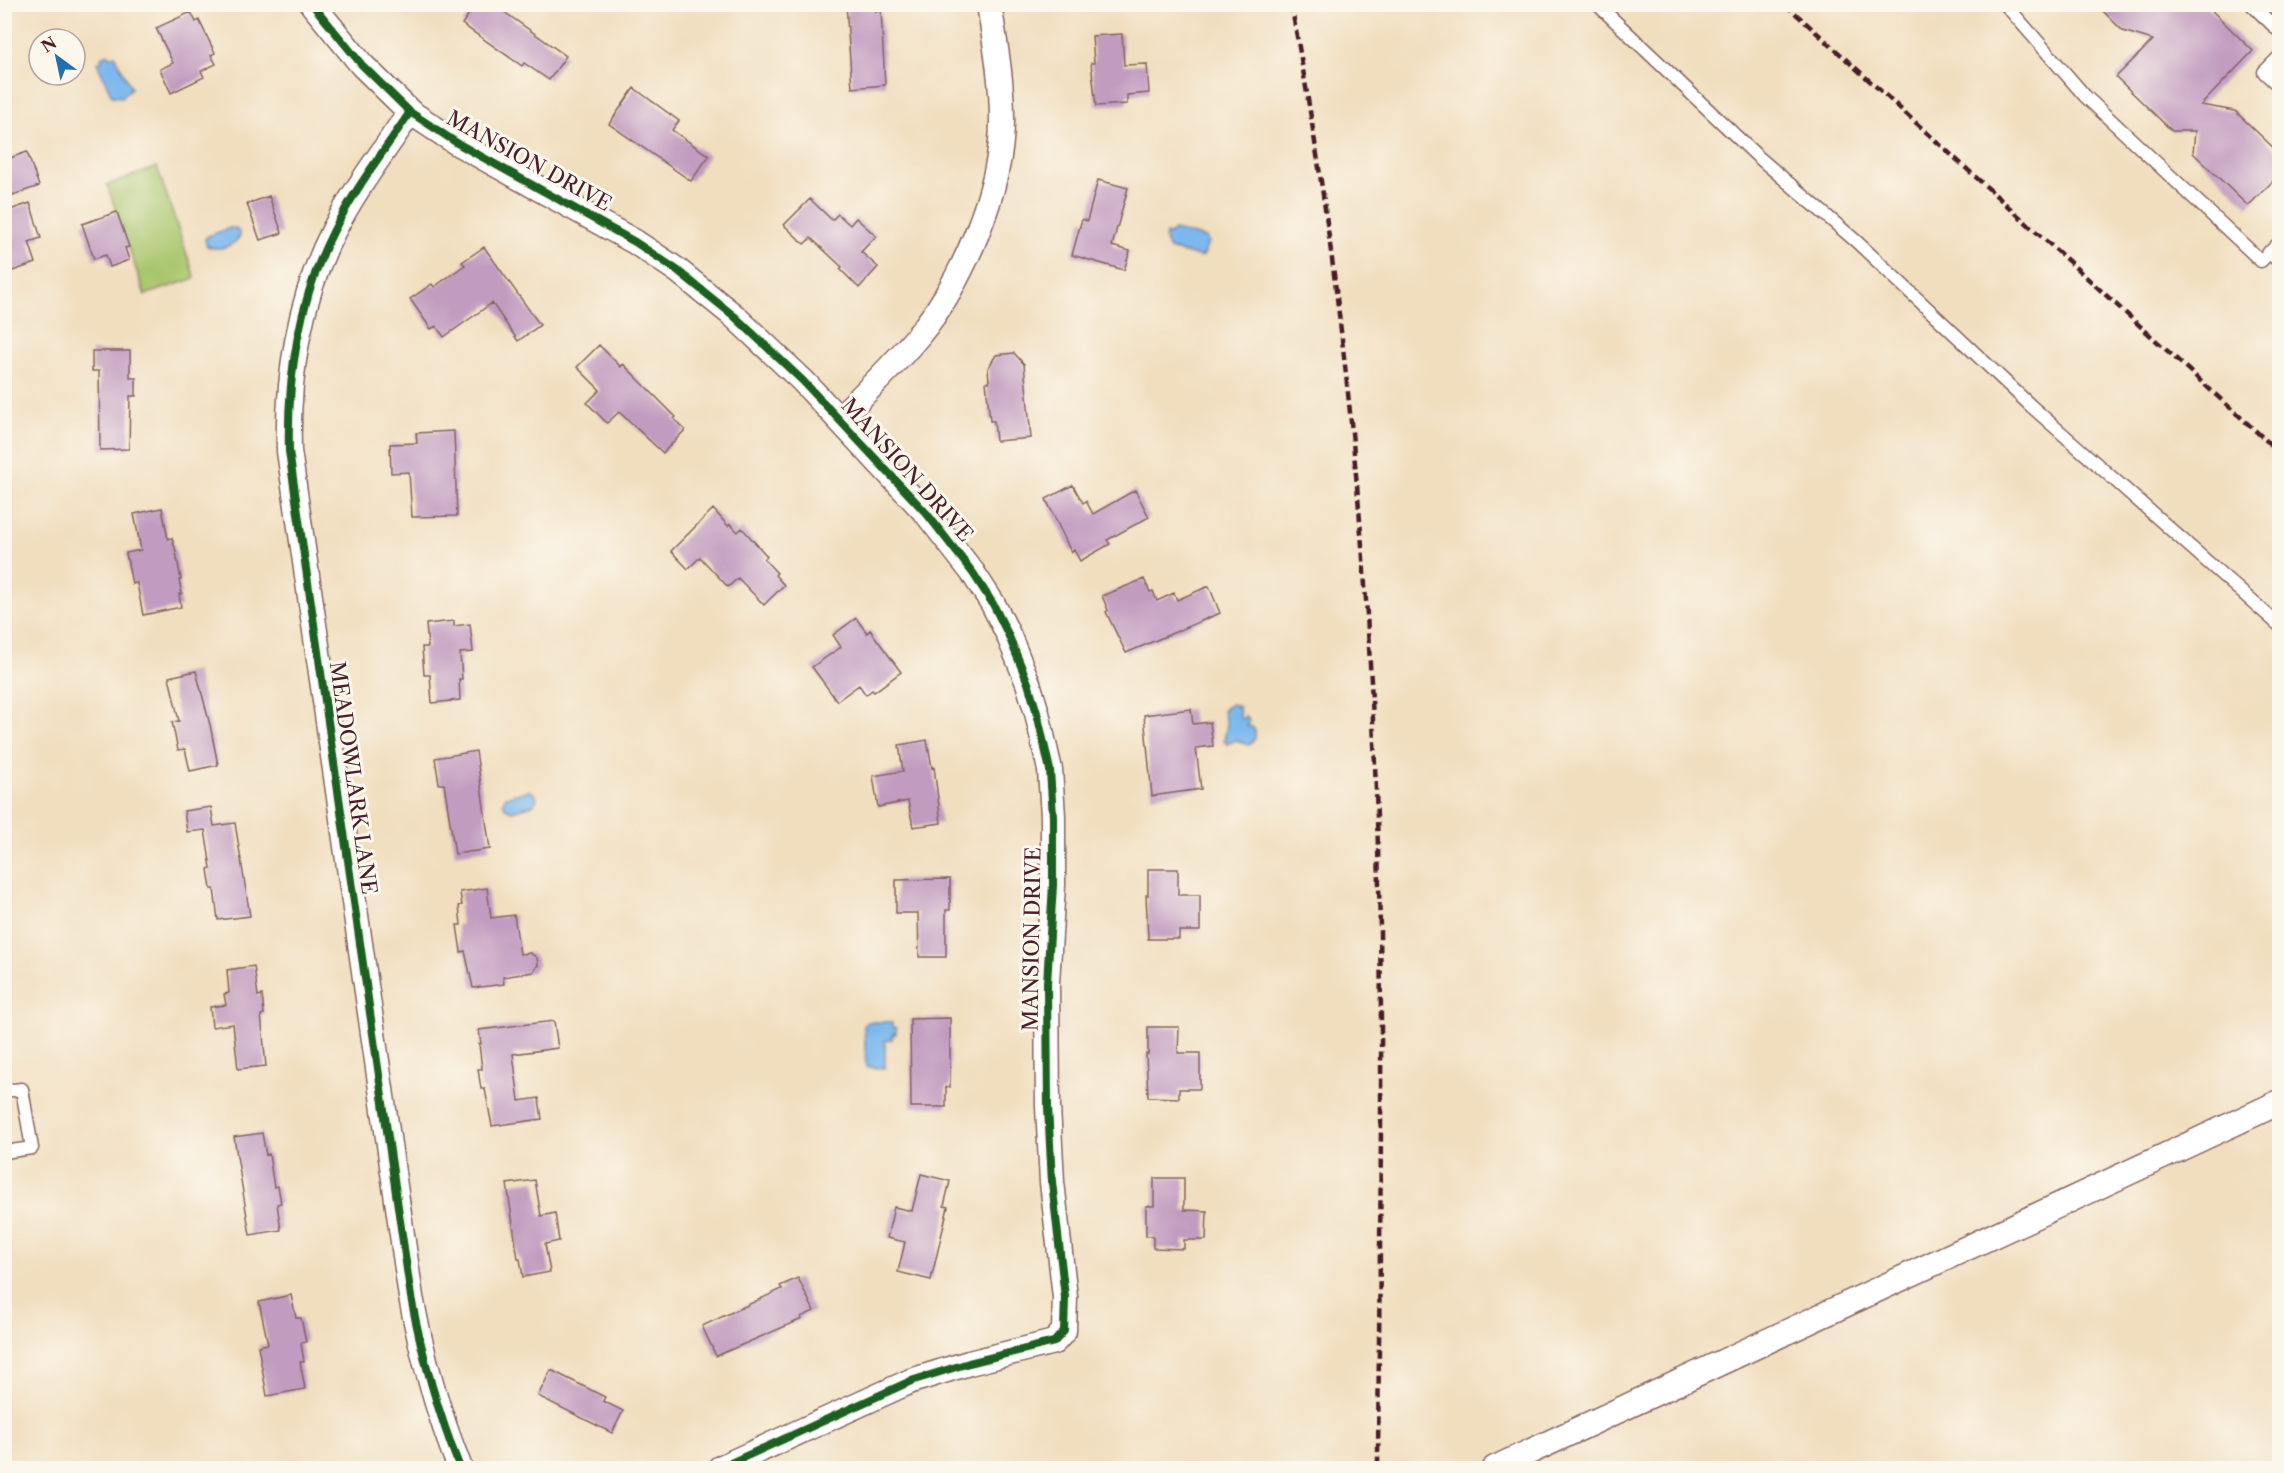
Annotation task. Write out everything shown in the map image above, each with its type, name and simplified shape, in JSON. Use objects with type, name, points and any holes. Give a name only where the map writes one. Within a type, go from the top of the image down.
[{"type":"street","name":"MANSION DRIVE","points":[[312,4],[355,57],[410,112],[457,143],[635,242],[676,270],[734,316],[839,418],[927,514],[973,573],[993,604],[1028,683],[1050,770],[1053,816],[1053,885],[1047,983],[1048,1107],[1052,1182],[1065,1297],[1064,1331],[1060,1338],[1046,1345],[969,1363],[911,1381],[720,1468]]},
{"type":"street","points":[[839,418],[898,359],[936,313],[949,292],[975,238],[994,180],[1002,120],[1000,81],[989,4]]},
{"type":"street","name":"MEADOWLARK LANE","points":[[410,112],[333,231],[316,272],[304,309],[289,392],[289,452],[411,1297],[429,1377],[460,1468]]},
{"type":"street","points":[[1497,1468],[2280,1102]]},
{"type":"lane","points":[[1597,4],[1756,155],[1857,242],[2031,405],[2280,626]]},
{"type":"lane","points":[[2005,4],[2085,96],[2261,261],[2280,242]]},
{"type":"lane","points":[[2251,4],[2280,32]]},
{"type":"lane","points":[[2280,56],[2264,72],[2280,87]]},
{"type":"lane","points":[[2269,252],[2280,262]]},
{"type":"lane","points":[[4,1091],[22,1089],[32,1148],[4,1152]]},
{"type":"green space","points":[[157,167],[195,278],[145,295],[107,185]]},
{"type":"water","points":[[108,54],[110,57],[115,55],[131,88],[122,97],[112,96],[97,63],[102,61],[101,57]]},
{"type":"water","points":[[230,228],[239,232],[240,236],[234,243],[220,248],[207,246],[205,239],[208,236]]},
{"type":"water","points":[[1174,230],[1206,238],[1208,242],[1204,255],[1201,257],[1169,249],[1165,241],[1166,234],[1169,235]]},
{"type":"water","points":[[1232,704],[1239,707],[1240,718],[1243,719],[1245,716],[1249,719],[1247,726],[1252,727],[1255,731],[1255,739],[1249,745],[1236,740],[1227,744],[1224,740],[1227,725],[1223,711]]},
{"type":"water","points":[[527,791],[536,795],[537,799],[533,805],[512,811],[505,808],[503,803],[505,797]]},
{"type":"water","points":[[867,1022],[891,1022],[896,1028],[896,1034],[893,1034],[892,1039],[885,1041],[885,1068],[866,1067],[864,1025]]},
{"type":"building","points":[[476,4],[493,4],[566,56],[549,80],[524,63],[522,66],[462,24]]},
{"type":"building","points":[[846,4],[876,4],[876,11],[881,10],[885,85],[852,88]]},
{"type":"building","points":[[2096,4],[2205,4],[2253,51],[2201,105],[2235,111],[2280,154],[2280,174],[2248,206],[2193,153],[2195,131],[2172,131],[2116,77],[2153,40],[2123,31]]},
{"type":"building","points":[[191,12],[196,22],[199,20],[215,53],[211,55],[216,64],[201,71],[204,77],[171,93],[160,69],[173,63],[156,28]]},
{"type":"building","points":[[1122,34],[1124,65],[1147,64],[1149,93],[1127,95],[1127,104],[1096,106],[1091,63],[1094,63],[1092,36]]},
{"type":"building","points":[[634,88],[679,121],[672,130],[709,156],[691,181],[609,124]]},
{"type":"building","points":[[27,152],[39,186],[13,195],[4,171],[4,160]]},
{"type":"building","points":[[1098,180],[1128,188],[1112,246],[1130,251],[1124,270],[1072,255],[1082,219],[1087,221]]},
{"type":"building","points":[[269,196],[282,233],[260,240],[247,204]]},
{"type":"building","points":[[810,199],[832,220],[838,214],[850,225],[856,218],[876,236],[861,252],[878,267],[859,288],[840,269],[842,267],[811,238],[804,244],[784,225]]},
{"type":"building","points":[[30,203],[41,238],[29,242],[36,263],[4,274],[4,212]]},
{"type":"building","points":[[117,212],[129,247],[125,248],[129,260],[110,267],[106,255],[94,259],[82,224]]},
{"type":"building","points":[[484,247],[540,325],[518,341],[492,303],[444,337],[436,326],[431,329],[410,299],[432,284],[434,287],[465,265],[462,262]]},
{"type":"building","points":[[599,345],[621,367],[623,364],[676,417],[674,419],[685,430],[663,453],[619,412],[607,423],[587,403],[600,390],[577,367]]},
{"type":"building","points":[[92,351],[130,351],[130,378],[136,378],[136,396],[130,396],[129,449],[100,450],[99,371],[92,371]]},
{"type":"building","points":[[1014,353],[1024,364],[1031,438],[996,441],[994,421],[990,421],[986,382],[989,382],[988,368],[996,355]]},
{"type":"building","points":[[454,431],[457,516],[412,517],[409,472],[391,473],[390,444],[417,443],[416,433]]},
{"type":"building","points":[[1073,485],[1083,503],[1086,501],[1093,514],[1135,490],[1149,517],[1107,540],[1110,544],[1080,561],[1074,550],[1071,552],[1046,499]]},
{"type":"building","points":[[162,508],[168,539],[172,538],[176,552],[181,580],[179,580],[182,594],[179,594],[181,607],[143,615],[137,583],[132,584],[126,553],[141,550],[134,514]]},
{"type":"building","points":[[713,509],[728,526],[730,524],[738,532],[742,528],[767,556],[764,559],[784,585],[764,605],[738,578],[728,587],[700,557],[688,569],[671,551]]},
{"type":"building","points":[[1144,579],[1157,601],[1174,593],[1177,600],[1209,586],[1220,613],[1126,653],[1106,612],[1108,610],[1102,596]]},
{"type":"building","points":[[856,618],[867,633],[870,630],[901,672],[874,692],[872,690],[866,695],[859,685],[837,701],[812,667],[841,647],[833,635]]},
{"type":"building","points":[[454,621],[454,626],[470,624],[473,652],[460,653],[462,679],[459,679],[460,700],[432,703],[430,675],[424,675],[422,647],[428,647],[426,624]]},
{"type":"building","points":[[196,671],[218,765],[190,771],[185,749],[178,750],[172,722],[179,721],[169,677]]},
{"type":"building","points":[[1191,709],[1193,724],[1210,722],[1213,746],[1196,748],[1201,789],[1152,796],[1144,715]]},
{"type":"building","points":[[927,740],[932,768],[934,767],[941,823],[913,827],[908,801],[878,807],[873,776],[903,771],[899,745]]},
{"type":"building","points":[[476,751],[490,849],[455,854],[444,784],[439,784],[435,758]]},
{"type":"building","points":[[211,807],[214,826],[235,823],[250,916],[218,920],[214,889],[211,889],[208,869],[211,868],[205,830],[187,832],[184,811]]},
{"type":"building","points":[[1148,869],[1178,869],[1178,895],[1200,895],[1200,931],[1179,931],[1179,939],[1148,939],[1146,895],[1148,895]]},
{"type":"building","points":[[950,879],[950,910],[946,910],[946,957],[919,957],[918,913],[896,913],[896,880]]},
{"type":"building","points":[[487,888],[491,918],[514,915],[520,954],[530,953],[537,958],[538,965],[533,972],[503,977],[504,984],[473,988],[465,951],[461,952],[457,925],[461,925],[460,892]]},
{"type":"building","points":[[254,966],[258,996],[262,995],[264,1014],[261,1015],[266,1066],[238,1069],[233,1024],[212,1027],[210,1007],[226,1005],[224,994],[229,993],[227,970]]},
{"type":"building","points":[[950,1018],[950,1087],[946,1087],[946,1107],[911,1107],[910,1019]]},
{"type":"building","points":[[554,1021],[558,1048],[513,1054],[519,1101],[539,1098],[542,1119],[492,1126],[485,1089],[481,1089],[478,1069],[482,1069],[479,1030]]},
{"type":"building","points":[[1148,1027],[1179,1027],[1178,1053],[1200,1053],[1200,1089],[1179,1089],[1179,1098],[1148,1097],[1146,1054],[1148,1054]]},
{"type":"building","points":[[262,1133],[266,1155],[269,1154],[274,1187],[278,1186],[281,1203],[277,1204],[281,1230],[250,1235],[234,1137]]},
{"type":"building","points":[[921,1174],[950,1181],[944,1206],[948,1207],[931,1280],[898,1272],[905,1242],[887,1238],[894,1207],[912,1211]]},
{"type":"building","points":[[1154,1178],[1184,1178],[1184,1210],[1207,1211],[1206,1240],[1184,1240],[1184,1249],[1153,1248],[1153,1236],[1146,1236],[1146,1206],[1154,1206]]},
{"type":"building","points":[[535,1180],[541,1216],[555,1213],[559,1241],[545,1244],[550,1272],[523,1277],[520,1259],[518,1259],[507,1184]]},
{"type":"building","points":[[798,1278],[814,1311],[801,1317],[802,1319],[716,1356],[702,1326],[782,1289],[780,1286]]},
{"type":"building","points":[[291,1295],[296,1318],[301,1318],[306,1342],[301,1343],[304,1362],[300,1362],[305,1389],[267,1396],[258,1346],[268,1344],[259,1302]]},
{"type":"building","points":[[551,1370],[605,1397],[603,1401],[623,1411],[612,1433],[538,1396]]},
{"type":"railway","points":[[1291,4],[1325,206],[1338,308],[1350,410],[1367,614],[1377,819],[1381,981],[1378,1468]]},
{"type":"railway","points":[[1785,4],[2280,453]]},
{"type":"cycle path","points":[[312,4],[362,65],[410,112],[457,143],[635,242],[677,270],[734,316],[803,381],[927,514],[973,573],[993,604],[1008,634],[1028,683],[1037,713],[1050,770],[1053,816],[1053,885],[1047,983],[1048,1107],[1052,1182],[1065,1297],[1064,1331],[1054,1342],[969,1363],[911,1381],[720,1468]]},
{"type":"cycle path","points":[[410,112],[341,216],[321,258],[304,311],[293,367],[289,451],[411,1297],[431,1384],[460,1468]]}]
